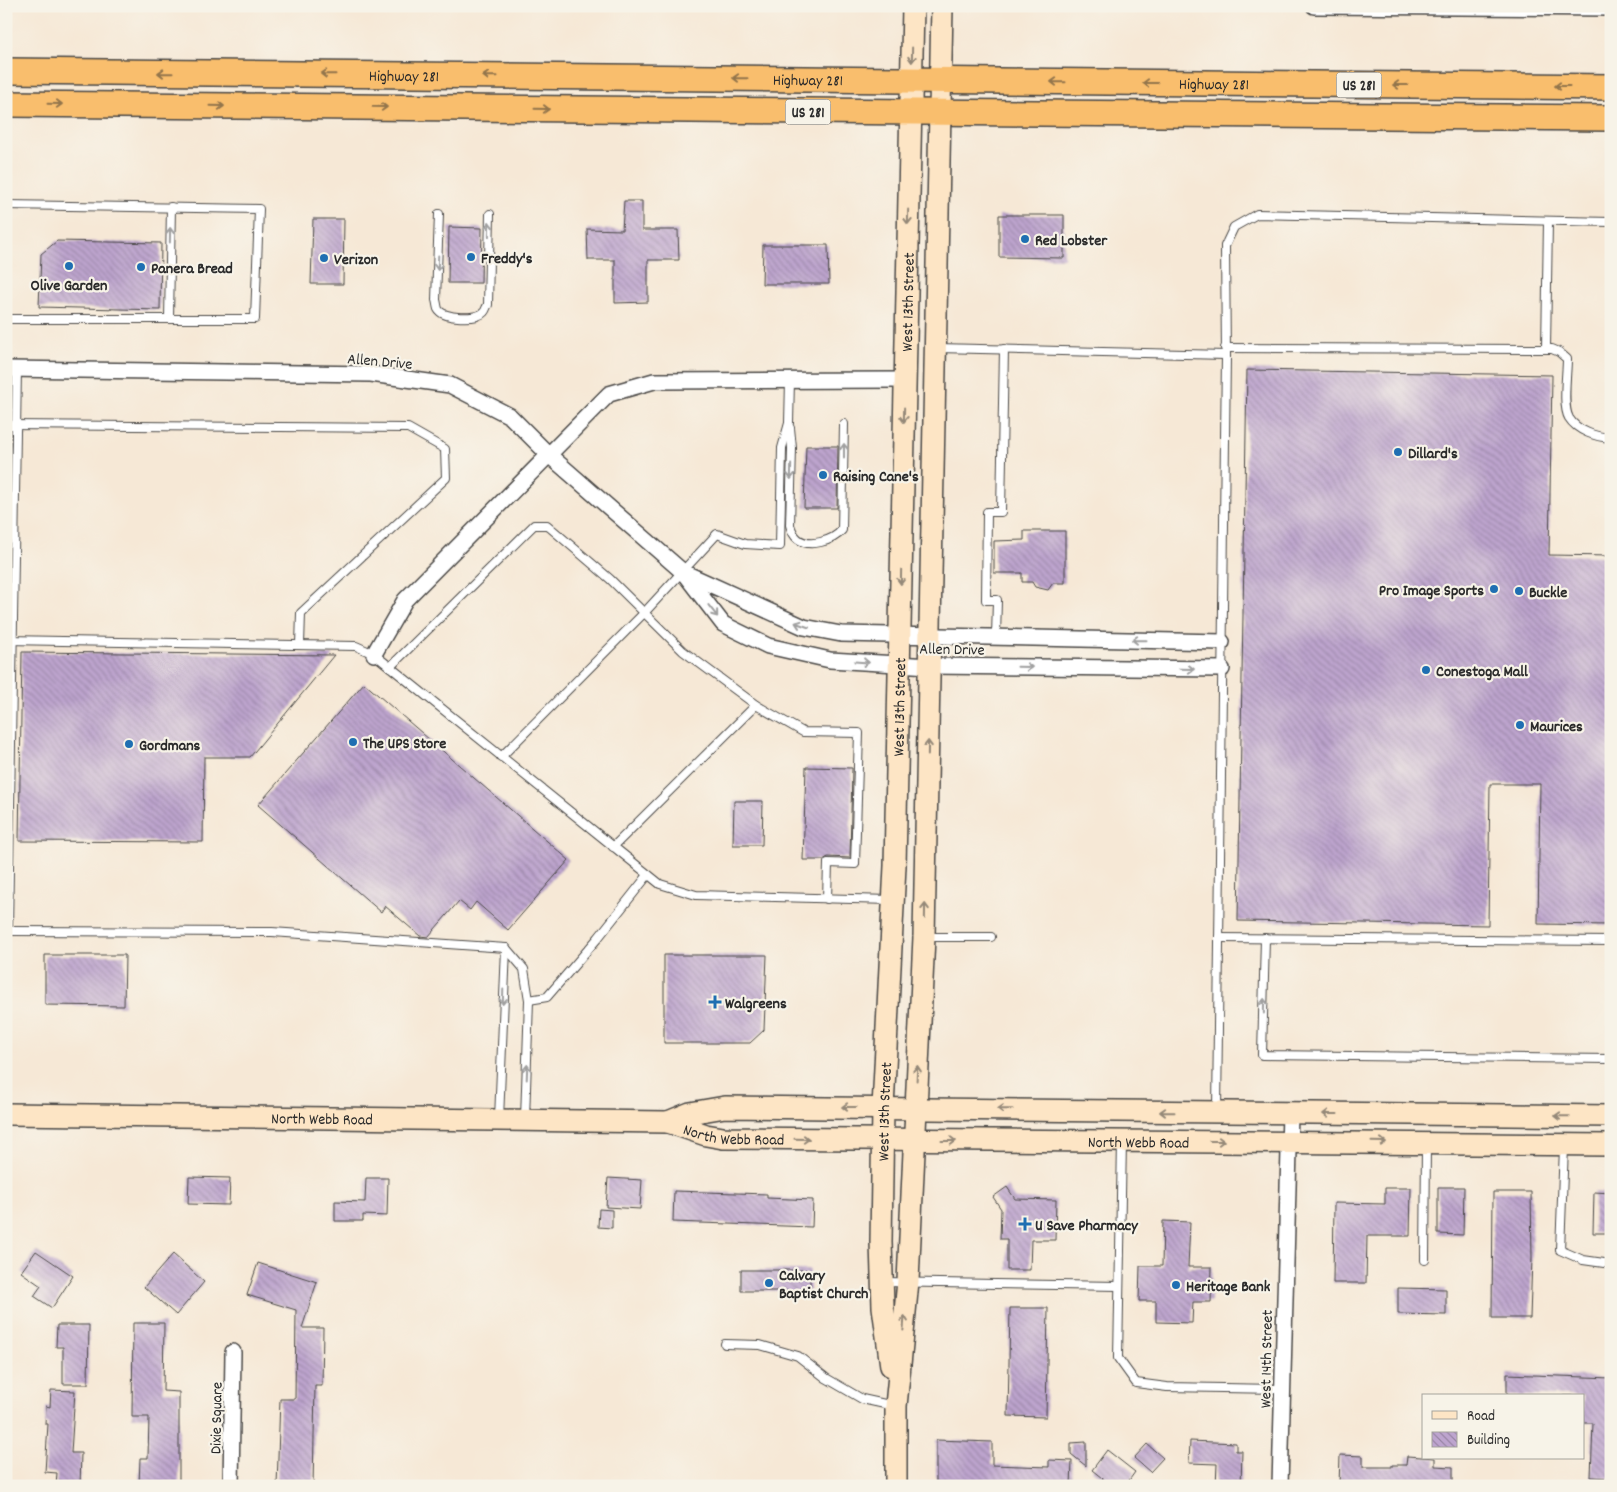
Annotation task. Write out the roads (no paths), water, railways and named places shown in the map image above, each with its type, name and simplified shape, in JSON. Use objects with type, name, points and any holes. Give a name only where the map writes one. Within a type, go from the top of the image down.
[{"type":"highway","name":"Highway 281","points":[[6,71],[1611,87]]},
{"type":"highway","name":"Highway 281","points":[[6,104],[1611,118]]},
{"type":"main road","name":"West 13th Street","points":[[896,1406],[883,1307],[881,1242],[900,635],[913,6]]},
{"type":"main road","name":"West 13th Street","points":[[896,1486],[896,1406],[908,1281],[924,937],[937,348],[942,6]]},
{"type":"main road","name":"North Webb Road","points":[[668,1122],[690,1113],[725,1107],[1611,1116]]},
{"type":"main road","name":"North Webb Road","points":[[6,1114],[668,1122],[706,1135],[723,1138],[1611,1145]]},
{"type":"street","points":[[1314,6],[1611,8]]},
{"type":"street","name":"Allen Drive","points":[[12,369],[371,374],[450,385],[510,416],[549,454],[683,572],[723,624],[768,646],[830,660],[930,666],[1222,669]]},
{"type":"street","points":[[374,654],[405,600],[609,394],[654,381],[905,380]]},
{"type":"street","name":"Allen Drive","points":[[683,572],[804,627],[841,634],[1222,642]]},
{"type":"street","name":"West 14th Street","points":[[1280,1486],[1281,1388],[1290,1113]]},
{"type":"street","name":"Dixie Square","points":[[231,1486],[233,1352]]},
{"type":"lane","points":[[6,205],[259,208],[255,319],[6,319]]},
{"type":"lane","points":[[168,319],[171,207]]},
{"type":"lane","points":[[439,214],[436,300],[438,309],[443,314],[458,317],[476,317],[484,312],[488,304],[490,214]]},
{"type":"lane","points":[[1217,1113],[1226,351],[1225,246],[1234,227],[1257,214],[1611,222]]},
{"type":"lane","points":[[1546,349],[1548,221]]},
{"type":"lane","points":[[937,348],[1226,351],[1546,349],[1560,352],[1567,359],[1566,408],[1570,419],[1584,431],[1602,438],[1611,438]]},
{"type":"lane","points":[[996,637],[997,600],[986,600],[988,512],[1001,512],[1004,349]]},
{"type":"lane","points":[[12,369],[16,426],[10,640],[7,931],[272,932],[506,948],[524,969],[529,1000],[525,1120]]},
{"type":"lane","points":[[790,380],[789,423],[792,448],[790,525],[793,534],[800,541],[829,540],[837,536],[842,530],[844,424]]},
{"type":"lane","points":[[502,757],[644,613],[717,534],[745,544],[780,546],[782,448],[789,423]]},
{"type":"lane","points":[[6,425],[408,428],[446,449],[446,478],[301,614],[300,645]]},
{"type":"lane","points":[[390,667],[534,525],[547,525],[610,579],[683,651],[756,706],[804,732],[860,733],[856,864],[828,863],[827,899]]},
{"type":"lane","points":[[10,640],[356,646],[374,654],[660,884],[696,895],[893,900]]},
{"type":"lane","points":[[613,847],[756,706]]},
{"type":"lane","points":[[529,1000],[547,997],[648,876]]},
{"type":"lane","points":[[924,937],[990,937]]},
{"type":"lane","points":[[1218,938],[1611,941]]},
{"type":"lane","points":[[1265,938],[1262,1055],[1611,1059]]},
{"type":"lane","points":[[498,1121],[506,948]]},
{"type":"lane","points":[[1122,1141],[1118,1358],[1136,1383],[1167,1387],[1281,1388]]},
{"type":"lane","points":[[1424,1260],[1426,1143]]},
{"type":"lane","points":[[1564,1145],[1560,1250],[1584,1260],[1611,1264]]},
{"type":"lane","points":[[882,1282],[1118,1286]]},
{"type":"lane","points":[[725,1344],[760,1345],[798,1356],[826,1378],[862,1399],[896,1406]]},
{"type":"place","name":"Red Lobster","points":[[1025,239]]},
{"type":"place","name":"Freddy's","points":[[471,257]]},
{"type":"place","name":"Verizon","points":[[324,258]]},
{"type":"place","name":"Olive Garden","points":[[69,266]]},
{"type":"place","name":"Panera Bread","points":[[141,267]]},
{"type":"place","name":"Dillard's","points":[[1398,452]]},
{"type":"place","name":"Raising Cane's","points":[[823,475]]},
{"type":"place","name":"Pro Image Sports","points":[[1494,589]]},
{"type":"place","name":"Buckle","points":[[1519,591]]},
{"type":"place","name":"Conestoga Mall","points":[[1426,670]]},
{"type":"place","name":"Maurices","points":[[1520,725]]},
{"type":"place","name":"The UPS Store","points":[[353,742]]},
{"type":"place","name":"Gordmans","points":[[129,744]]},
{"type":"place","name":"Walgreens","points":[[715,1002]]},
{"type":"place","name":"U Save Pharmacy","points":[[1025,1224]]},
{"type":"place","name":"Calvary Baptist Church","points":[[769,1283]]},
{"type":"place","name":"Heritage Bank","points":[[1176,1285]]}]
